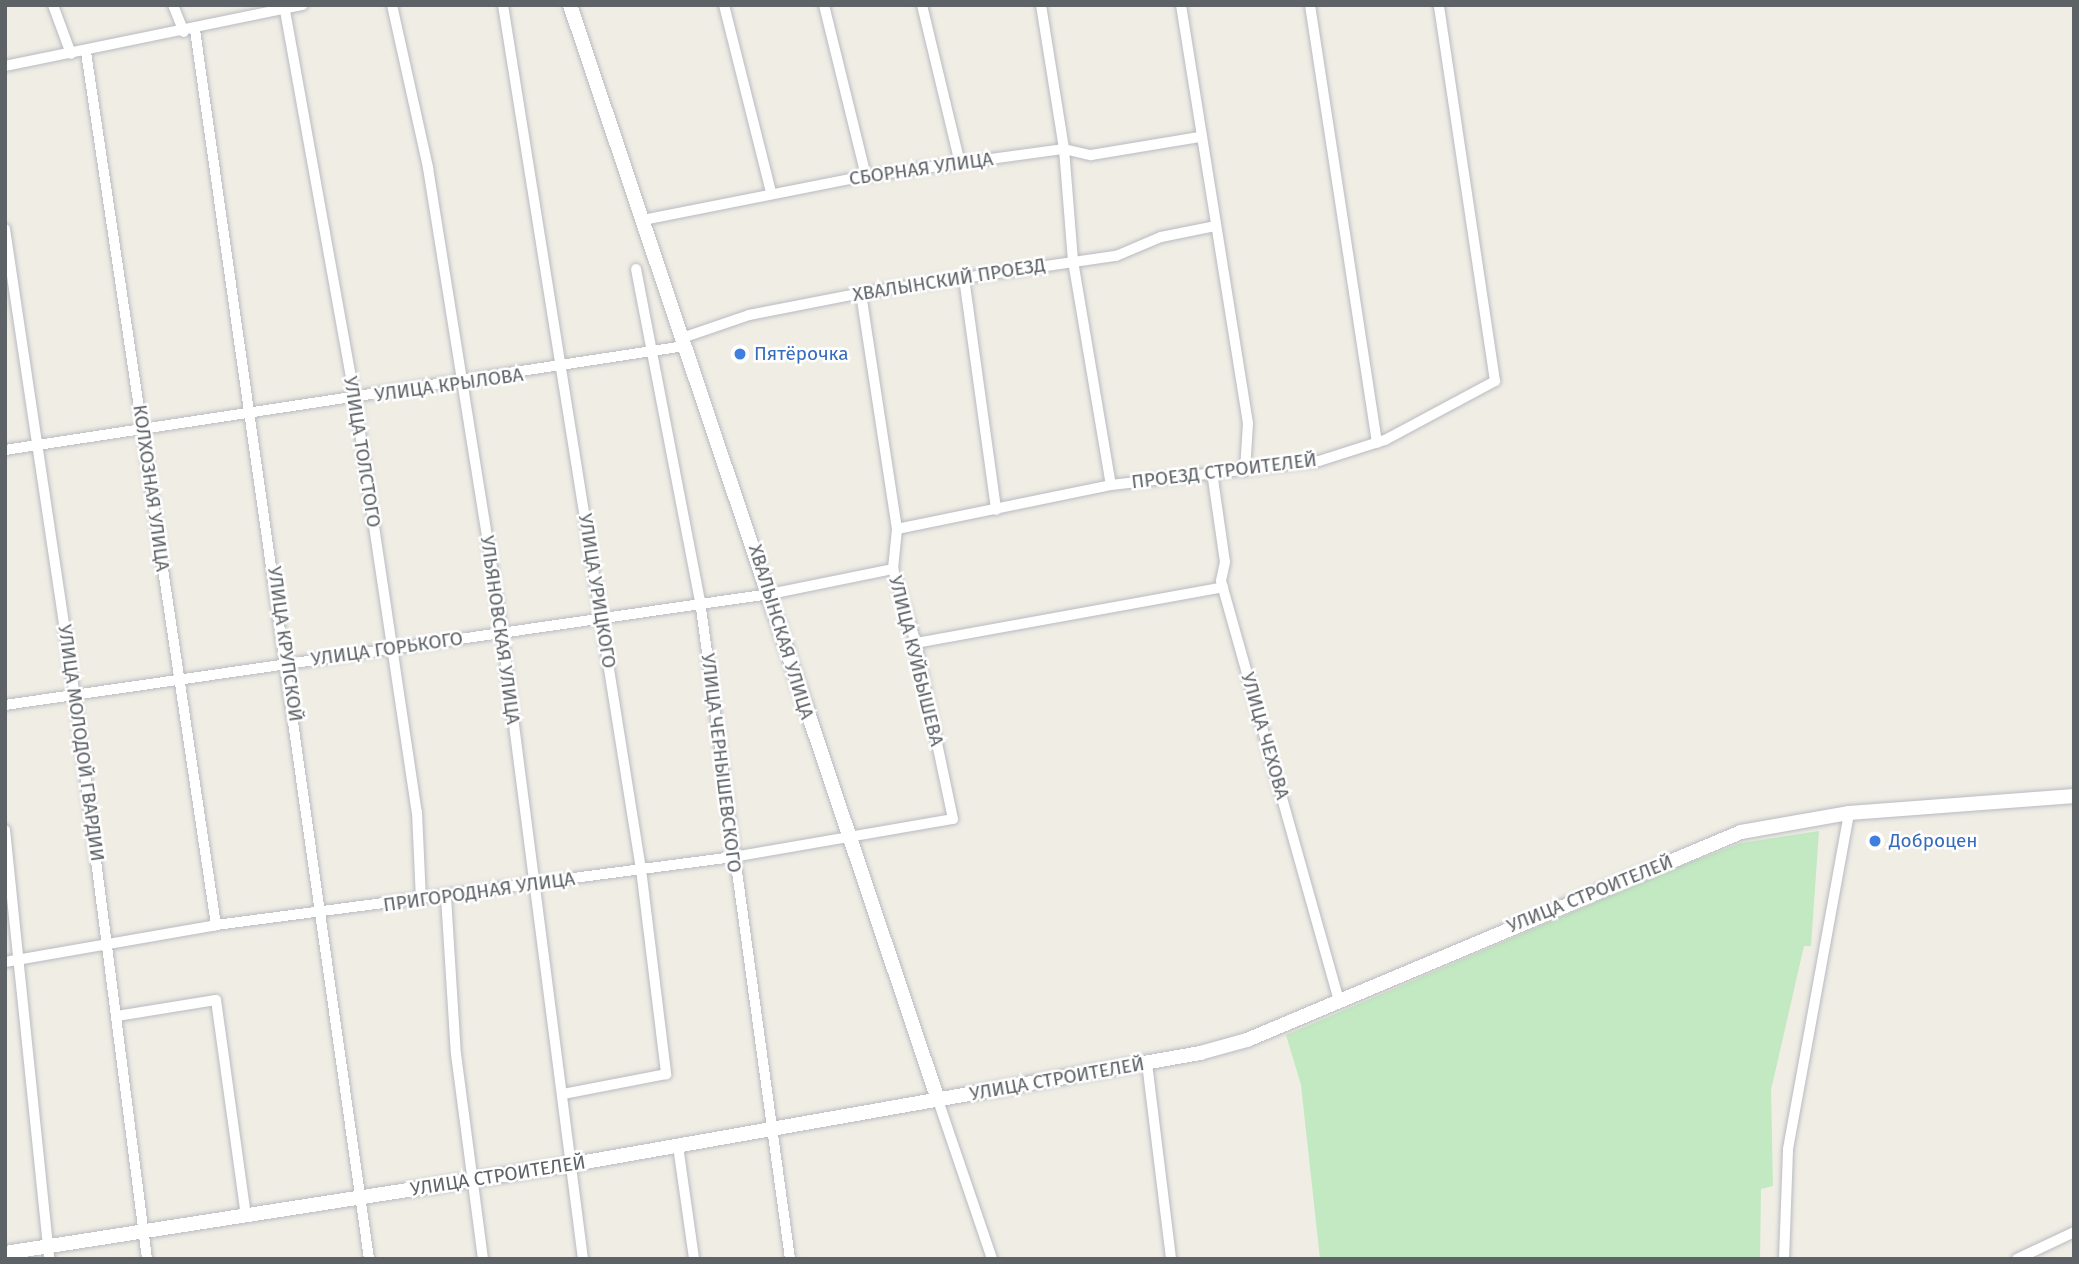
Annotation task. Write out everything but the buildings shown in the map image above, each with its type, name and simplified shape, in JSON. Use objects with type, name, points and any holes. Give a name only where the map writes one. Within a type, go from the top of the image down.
[{"type":"street","points":[[53,5],[71,54]]},
{"type":"street","points":[[173,5],[184,32]]},
{"type":"street","points":[[5,66],[195,30],[303,5]]},
{"type":"street","name":"УЛЬЯНОВСКАЯ УЛИЦА","points":[[393,5],[428,168],[502,632],[574,1164],[583,1259]]},
{"type":"street","name":"УЛИЦА УРИЦКОГО","points":[[503,5],[559,369],[641,869],[666,1074],[563,1094]]},
{"type":"street","name":"ХВАЛЫНСКАЯ УЛИЦА","points":[[570,5],[771,594],[845,838],[992,1259]]},
{"type":"street","points":[[724,5],[771,192]]},
{"type":"street","points":[[824,5],[866,176]]},
{"type":"street","points":[[922,5],[960,163]]},
{"type":"street","points":[[1041,5],[1064,149],[1073,261],[1111,485]]},
{"type":"street","points":[[1181,5],[1200,137],[1248,423],[1245,471]]},
{"type":"street","points":[[1310,5],[1377,443]]},
{"type":"street","name":"ПРОЕЗД СТРОИТЕЛЕЙ","points":[[897,530],[1111,485],[1319,461],[1377,443],[1494,381],[1439,5]]},
{"type":"street","name":"УЛИЦА ТОЛСТОГО","points":[[285,8],[355,399],[416,812],[421,901]]},
{"type":"street","name":"УЛИЦА КРУПСКОЙ","points":[[195,30],[324,913],[369,1259]]},
{"type":"street","name":"КОЛХОЗНАЯ УЛИЦА","points":[[86,52],[216,925]]},
{"type":"street","name":"СБОРНАЯ УЛИЦА","points":[[643,220],[771,192],[866,176],[1064,149],[1091,155],[1200,137]]},
{"type":"street","name":"ХВАЛЫНСКИЙ ПРОЕЗД","points":[[684,342],[749,315],[861,293],[1116,256],[1161,237],[1215,226]]},
{"type":"street","name":"УЛИЦА МОЛОДОЙ ГВАРДИИ","points":[[5,229],[75,696],[147,1259]]},
{"type":"street","name":"УЛИЦА ЧЕРНЫШЕВСКОГО","points":[[636,269],[656,352],[700,601],[790,1259]]},
{"type":"street","points":[[964,278],[996,510]]},
{"type":"street","name":"УЛИЦА КУЙБЫШЕВА","points":[[861,293],[897,530],[893,569],[916,643],[953,819]]},
{"type":"street","name":"УЛИЦА КРЫЛОВА","points":[[5,450],[143,432],[251,413],[559,369],[656,352],[684,342]]},
{"type":"street","name":"УЛИЦА ЧЕХОВА","points":[[1212,472],[1223,587],[1338,998]]},
{"type":"street","name":"УЛИЦА ГОРЬКОГО","points":[[5,705],[700,601],[771,594],[893,569]]},
{"type":"street","points":[[916,643],[1223,587]]},
{"type":"street","name":"УЛИЦА СТРОИТЕЛЕЙ","points":[[5,1253],[48,1253],[145,1230],[574,1164],[1147,1063],[1247,1040],[1338,998],[1741,832],[1849,813],[2074,796]]},
{"type":"street","points":[[1784,1259],[1788,1149],[1849,813]]},
{"type":"street","name":"ПРИГОРОДНАЯ УЛИЦА","points":[[5,962],[216,925],[421,901],[534,882],[733,857],[953,819]]},
{"type":"street","points":[[5,830],[48,1253]]},
{"type":"street","points":[[446,897],[456,1054],[476,1179],[482,1259]]},
{"type":"street","points":[[117,1016],[216,1000],[246,1215]]},
{"type":"street","points":[[1147,1063],[1171,1259]]},
{"type":"street","points":[[678,1146],[694,1259]]},
{"type":"street","points":[[2017,1259],[2074,1232]]},
{"type":"green space","points":[[1819,831],[1811,946],[1804,946],[1771,1090],[1773,1186],[1761,1189],[1760,1259],[1320,1259],[1301,1085],[1286,1035],[1676,868],[1741,843]]},
{"type":"place","name":"Пятёрочка","points":[[740,354]]},
{"type":"place","name":"Доброцен","points":[[1875,841]]}]
